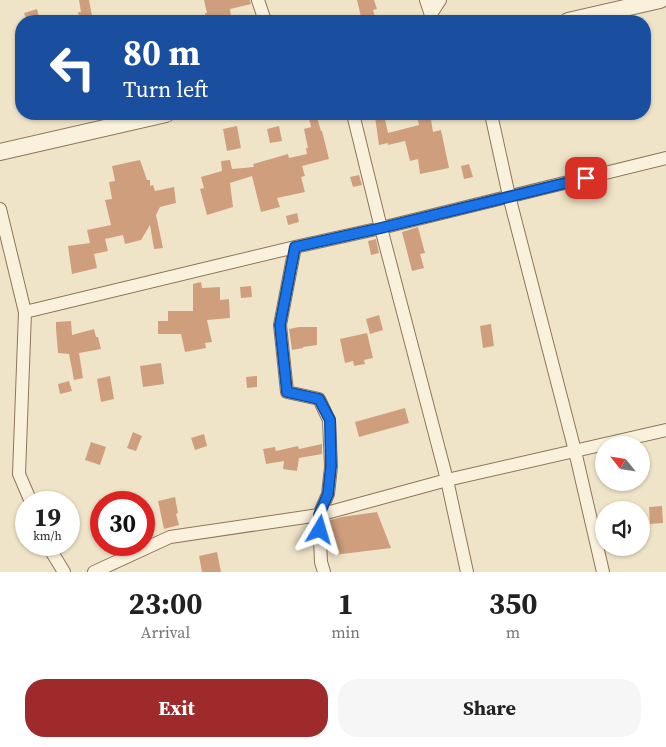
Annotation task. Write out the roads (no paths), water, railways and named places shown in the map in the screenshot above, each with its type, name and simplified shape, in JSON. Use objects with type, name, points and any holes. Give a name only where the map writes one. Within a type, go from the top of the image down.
[{"type":"street","points":[[258,0],[263,15]]},
{"type":"street","points":[[426,0],[431,15]]},
{"type":"street","points":[[433,15],[440,0]]},
{"type":"street","points":[[594,15],[660,0]]},
{"type":"street","points":[[0,152],[140,120]]},
{"type":"street","points":[[354,120],[447,480],[467,572]]},
{"type":"street","points":[[492,120],[509,196],[575,451],[603,572]]},
{"type":"street","points":[[26,312],[666,158]]},
{"type":"street","points":[[0,209],[26,312],[18,474],[26,491]]},
{"type":"street","points":[[295,247],[280,325],[287,392],[319,399],[330,420],[331,466],[328,494],[319,515],[321,562],[324,572]]},
{"type":"street","points":[[94,572],[170,537],[319,515],[447,480],[666,430]]},
{"type":"street","points":[[54,556],[64,572]]}]
